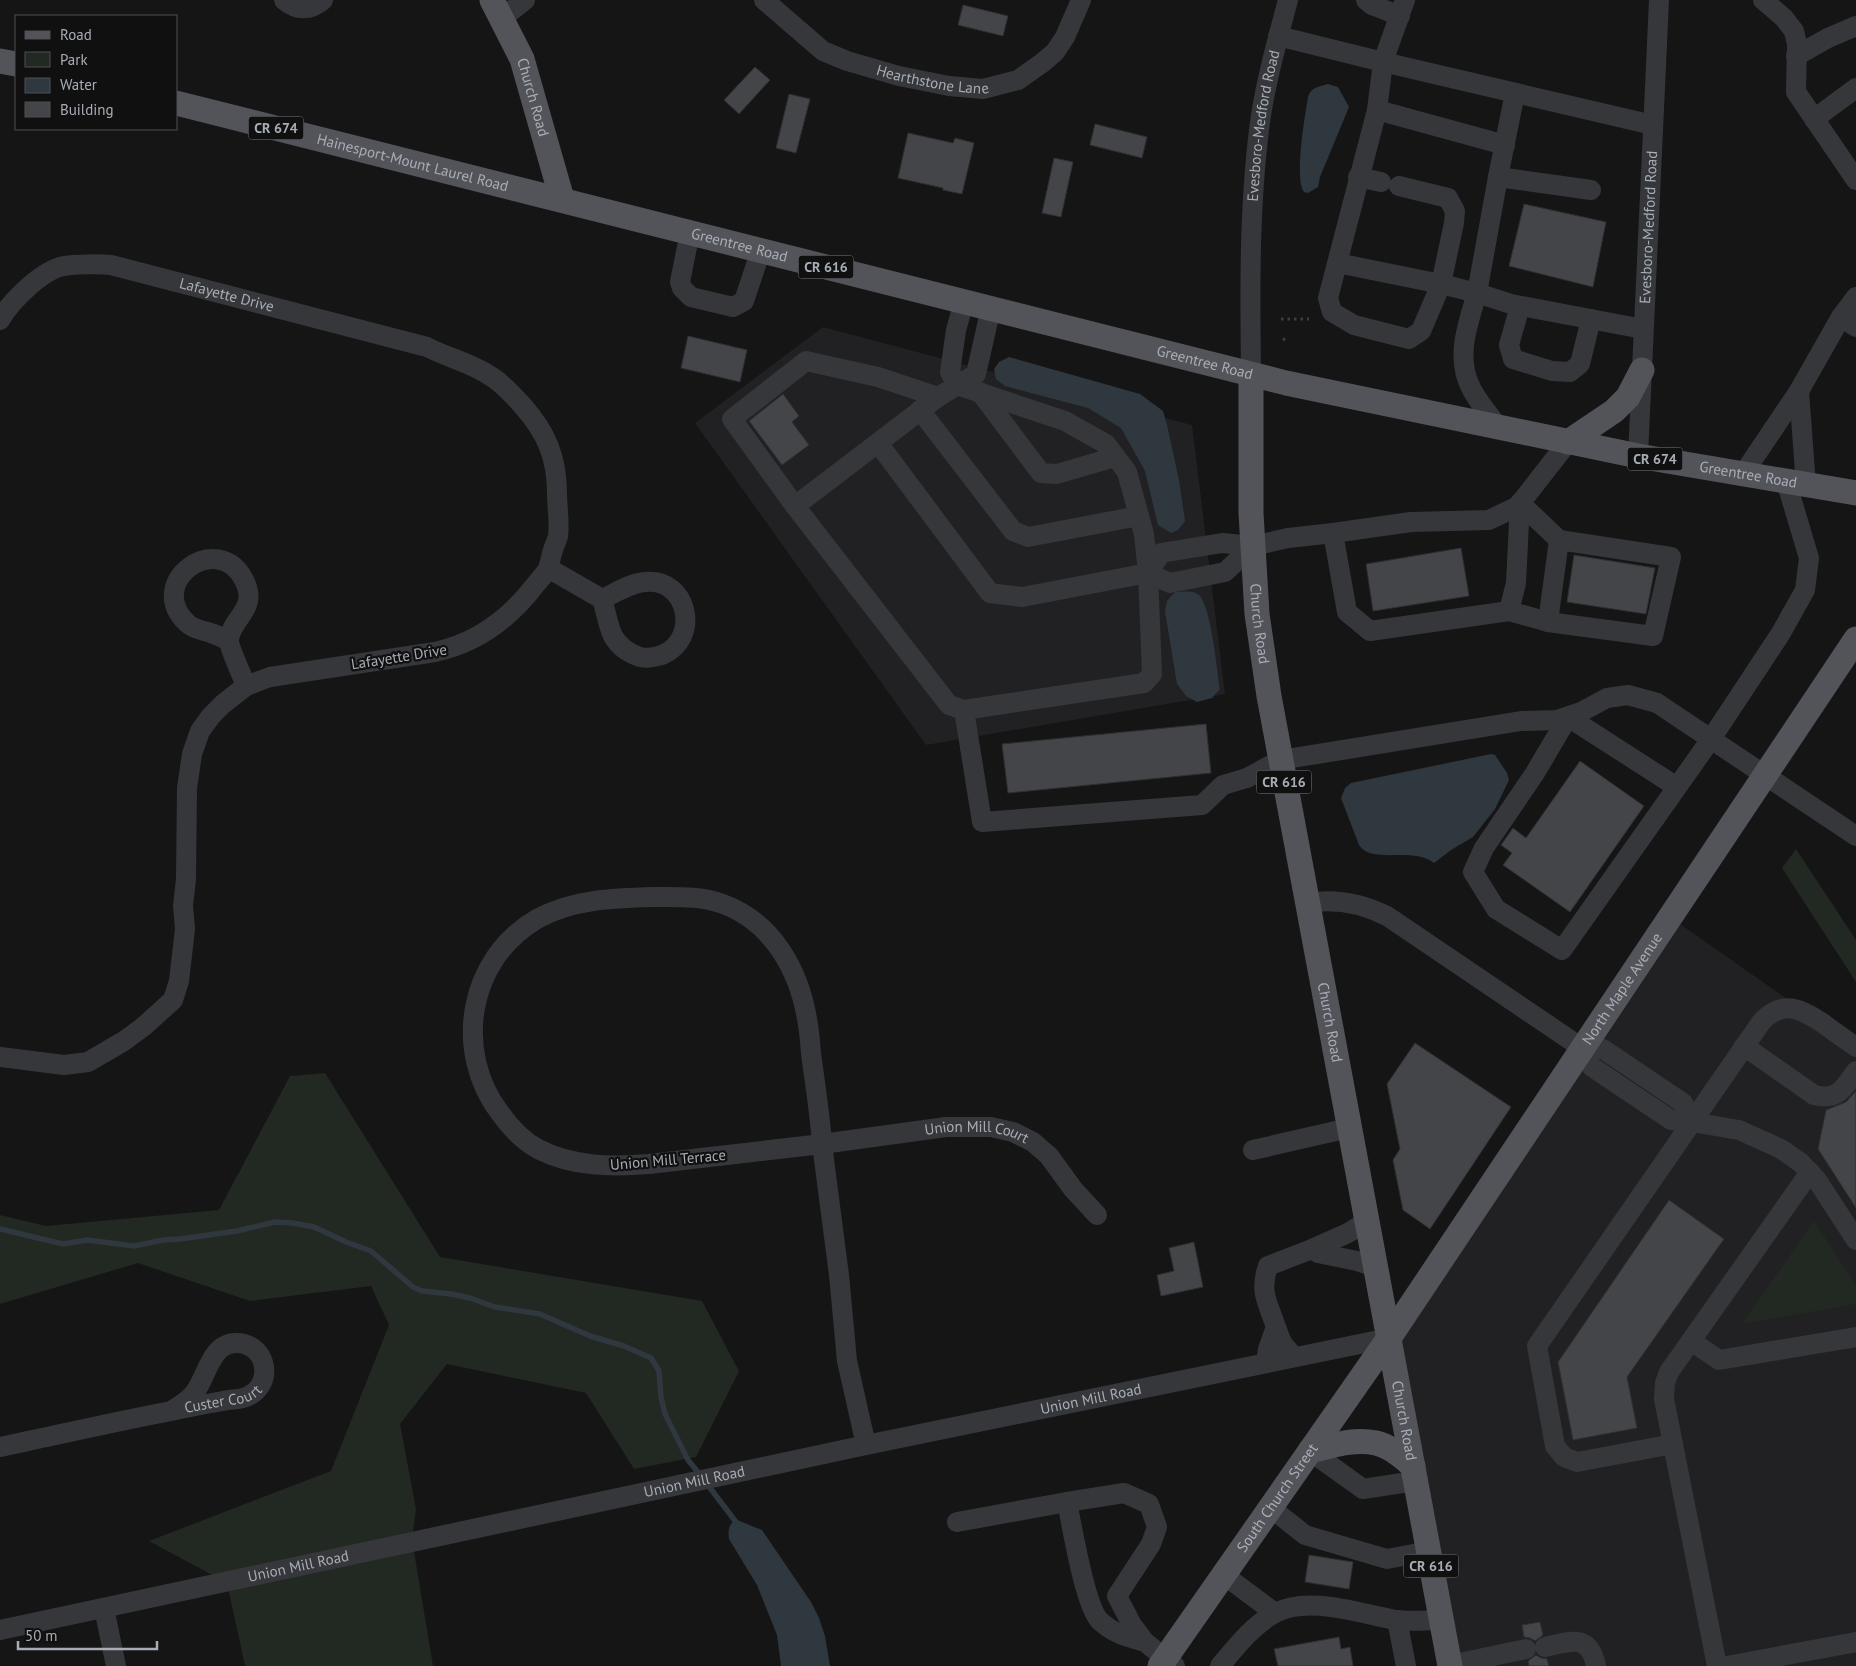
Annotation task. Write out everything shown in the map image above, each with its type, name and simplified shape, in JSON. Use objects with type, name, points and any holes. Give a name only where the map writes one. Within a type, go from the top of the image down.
[{"type":"main road","name":"Church Road","points":[[497,9],[522,59],[562,199]]},
{"type":"main road","points":[[0,61],[15,64]]},
{"type":"main road","name":"Hainesport-Mount Laurel Road","points":[[178,103],[562,199]]},
{"type":"main road","name":"Greentree Road","points":[[562,199],[1250,375],[1638,456],[1856,493]]},
{"type":"main road","points":[[1568,442],[1602,420],[1621,404],[1628,397],[1642,370]]},
{"type":"main road","name":"Church Road","points":[[1250,375],[1251,513],[1257,614],[1269,696],[1450,1666]]},
{"type":"main road","name":"North Maple Avenue","points":[[1389,1338],[1856,639]]},
{"type":"main road","name":"South Church Street","points":[[1167,1664],[1224,1575],[1389,1338]]},
{"type":"main road","points":[[1310,1451],[1357,1441],[1377,1443],[1393,1450],[1414,1473]]},
{"type":"street","points":[[284,0],[295,8],[303,9],[314,7],[323,0]]},
{"type":"street","points":[[497,9],[525,0]]},
{"type":"street","name":"Hearthstone Lane","points":[[764,0],[823,51],[899,76],[949,86],[983,89],[1018,80],[1055,52],[1065,37],[1081,0]]},
{"type":"street","name":"Evesboro-Medford Road","points":[[1250,375],[1250,273],[1259,129],[1278,36],[1288,0]]},
{"type":"street","points":[[1358,177],[1448,198],[1455,210],[1441,284],[1422,331],[1409,339],[1354,325],[1332,312],[1328,298],[1358,177],[1377,110],[1383,62],[1403,8],[1372,5],[1366,0]]},
{"type":"street","name":"Evesboro-Medford Road","points":[[1638,456],[1659,0]]},
{"type":"street","points":[[1763,0],[1784,18],[1794,31],[1797,44],[1796,92],[1856,180]]},
{"type":"street","points":[[1796,56],[1828,38],[1856,26]]},
{"type":"street","points":[[1278,36],[1653,125]]},
{"type":"street","points":[[1814,119],[1856,88]]},
{"type":"street","points":[[1498,427],[1471,388],[1465,373],[1462,356],[1466,329],[1477,293],[1515,93]]},
{"type":"street","points":[[1377,110],[1505,145]]},
{"type":"street","points":[[1498,177],[1591,190]]},
{"type":"street","points":[[690,232],[680,282],[685,292],[691,296],[733,307],[744,302],[761,250]]},
{"type":"street","points":[[1337,263],[1441,284],[1520,306],[1643,329]]},
{"type":"street","name":"Lafayette Drive","points":[[0,320],[7,308],[21,292],[50,273],[64,266],[105,264],[418,344],[473,366],[493,377],[523,406],[549,444],[553,456],[556,476],[558,523],[558,537],[548,568],[514,610],[490,629],[458,646],[429,653],[270,677],[246,686],[223,704],[200,731],[192,754],[187,788],[186,879],[183,906],[185,929],[179,981],[173,1000],[124,1042],[88,1062],[64,1065],[0,1057]]},
{"type":"street","points":[[1744,474],[1848,322],[1856,297]]},
{"type":"street","points":[[938,397],[878,377],[806,361],[732,419],[796,506],[949,705],[964,710],[1144,683],[1152,674],[1148,573],[1144,534],[1127,472],[1106,444],[1065,421],[957,385],[950,372],[956,330],[964,302]]},
{"type":"street","points":[[1520,306],[1509,345],[1513,359],[1552,371],[1570,372],[1580,364],[1591,319]]},
{"type":"street","points":[[796,506],[920,410],[976,374],[991,308]]},
{"type":"street","points":[[1568,716],[1535,773],[1484,848],[1473,872],[1496,909],[1562,950],[1711,739],[1781,633],[1805,590],[1809,558],[1796,483],[1800,391]]},
{"type":"street","points":[[980,392],[1041,472],[1057,474],[1115,456]]},
{"type":"street","points":[[920,410],[1013,531],[1028,537],[1139,516]]},
{"type":"street","points":[[1148,573],[1161,553],[1222,543],[1253,546],[1288,538],[1333,534],[1411,522],[1489,520],[1518,506],[1568,442]]},
{"type":"street","points":[[878,443],[990,593],[1022,597],[1148,573],[1170,583],[1225,572],[1253,546]]},
{"type":"street","points":[[1333,534],[1347,612],[1370,631],[1510,611],[1548,622],[1654,636],[1671,557],[1559,540],[1520,503]]},
{"type":"street","points":[[1510,611],[1516,583],[1520,503]]},
{"type":"street","points":[[1548,622],[1559,540]]},
{"type":"street","points":[[548,568],[602,599]]},
{"type":"street","points":[[229,641],[246,686]]},
{"type":"street","points":[[964,710],[982,822],[1202,805],[1223,785],[1246,778],[1280,760],[1521,721],[1557,720],[1581,712],[1607,698],[1628,695],[1657,704],[1856,836]]},
{"type":"street","points":[[1568,716],[1677,787]]},
{"type":"street","name":"Union Mill Terrace","points":[[822,1144],[626,1166],[579,1163],[538,1149],[520,1136],[505,1120],[491,1102],[481,1081],[475,1059],[472,1036],[478,992],[487,971],[501,950],[518,933],[537,920],[552,913],[583,903],[631,898],[679,897],[702,899],[723,904],[742,913],[760,925],[775,941],[787,959],[796,978],[807,1018],[839,1275],[847,1361],[866,1445]]},
{"type":"street","points":[[1307,904],[1325,901],[1344,902],[1370,908],[1387,916],[1582,1048],[1592,1067],[1671,1120],[1739,1130],[1781,1149],[1801,1163],[1817,1180],[1856,1240]]},
{"type":"street","points":[[1673,1444],[1577,1462],[1564,1457],[1555,1446],[1537,1346],[1744,1046],[1769,1014],[1778,1009],[1798,1009],[1807,1013],[1856,1047]]},
{"type":"street","points":[[1744,1046],[1814,1094],[1822,1097],[1837,1094],[1856,1071]]},
{"type":"street","name":"Union Mill Court","points":[[822,1144],[946,1127],[990,1127],[1013,1132],[1033,1142],[1049,1156],[1073,1189],[1097,1216]]},
{"type":"street","points":[[1253,1150],[1350,1128]]},
{"type":"street","points":[[1717,1666],[1664,1399],[1664,1387],[1669,1372],[1810,1172]]},
{"type":"street","points":[[1294,1357],[1282,1343],[1263,1290],[1263,1280],[1268,1266],[1348,1233],[1367,1221]]},
{"type":"street","points":[[1312,1249],[1318,1253],[1375,1266]]},
{"type":"street","points":[[1266,1363],[1268,1349],[1276,1327]]},
{"type":"street","points":[[1692,1341],[1719,1360],[1856,1336]]},
{"type":"street","name":"Union Mill Road","points":[[0,1630],[866,1445],[1389,1338]]},
{"type":"street","name":"Custer Court","points":[[0,1447],[252,1395],[264,1381],[265,1368],[262,1358],[256,1350],[246,1344],[234,1343],[222,1346],[214,1354],[195,1392],[186,1402],[171,1411]]},
{"type":"street","points":[[1310,1451],[1363,1489],[1414,1473]]},
{"type":"street","points":[[957,1522],[1124,1493],[1149,1504],[1157,1527],[1151,1544],[1117,1596],[1132,1625],[1145,1642],[1167,1664]]},
{"type":"street","points":[[1067,1502],[1086,1591],[1098,1620],[1118,1635],[1145,1642]]},
{"type":"street","points":[[1272,1508],[1305,1535],[1387,1559],[1428,1551]]},
{"type":"street","points":[[1224,1575],[1276,1613]]},
{"type":"street","points":[[1220,1666],[1256,1627],[1276,1613],[1296,1606],[1321,1606],[1368,1613],[1397,1620],[1442,1620]]},
{"type":"street","points":[[104,1608],[116,1666]]},
{"type":"street","points":[[1397,1620],[1406,1666]]},
{"type":"street","points":[[1450,1666],[1577,1641],[1584,1644],[1590,1650],[1594,1656],[1596,1666]]},
{"type":"street","points":[[1727,1666],[1856,1642]]},
{"type":"path","points":[[1281,319],[1309,319]]},
{"type":"shaded area","points":[[823,327],[1192,425],[1225,694],[926,745],[695,423]]},
{"type":"shaded area","points":[[1670,917],[1856,1047],[1856,1666],[1450,1666],[1389,1338]]},
{"type":"green space","points":[[1796,849],[1856,940],[1856,982],[1782,868]]},
{"type":"green space","points":[[325,1073],[440,1257],[702,1301],[739,1371],[696,1457],[634,1469],[586,1393],[447,1364],[400,1424],[416,1509],[412,1539],[433,1666],[245,1666],[227,1583],[149,1541],[331,1471],[389,1325],[371,1286],[250,1301],[138,1263],[0,1304],[0,1215],[46,1226],[219,1210],[290,1076]]},
{"type":"green space","points":[[1814,1221],[1856,1285],[1856,1304],[1742,1324]]},
{"type":"water","points":[[1328,84],[1338,87],[1349,107],[1320,177],[1318,187],[1308,193],[1304,192],[1301,185],[1300,161],[1308,97],[1313,89]]},
{"type":"water","points":[[1009,357],[1140,394],[1163,411],[1179,480],[1185,521],[1178,530],[1171,533],[1158,525],[1145,471],[1121,428],[1088,408],[1005,386],[996,379],[994,369],[999,362]]},
{"type":"water","points":[[1175,592],[1195,593],[1203,600],[1213,638],[1220,689],[1212,698],[1197,702],[1186,696],[1177,684],[1165,611],[1167,601]]},
{"type":"water","points":[[1491,754],[1495,755],[1507,773],[1509,780],[1495,809],[1473,837],[1434,863],[1425,858],[1415,856],[1373,854],[1365,851],[1359,845],[1341,798],[1345,788],[1351,783]]},
{"type":"water","points":[[737,1520],[762,1530],[811,1602],[825,1636],[830,1666],[781,1666],[777,1635],[757,1585],[729,1539],[730,1525]]},
{"type":"building","points":[[963,5],[1008,16],[1003,36],[958,25]]},
{"type":"building","points":[[755,67],[770,80],[739,114],[724,100]]},
{"type":"building","points":[[789,94],[810,99],[796,153],[776,148]]},
{"type":"building","points":[[1095,124],[1147,137],[1142,158],[1090,145]]},
{"type":"building","points":[[908,133],[953,143],[955,138],[974,143],[962,194],[898,178]]},
{"type":"building","points":[[1054,158],[1073,162],[1061,217],[1042,213]]},
{"type":"building","points":[[1524,204],[1606,222],[1593,287],[1509,266]]},
{"type":"building","points":[[688,336],[747,350],[740,382],[681,368]]},
{"type":"building","points":[[783,394],[799,416],[792,422],[809,445],[782,465],[749,421]]},
{"type":"building","points":[[1461,548],[1469,596],[1373,611],[1366,564]]},
{"type":"building","points":[[1574,555],[1655,568],[1646,614],[1567,602]]},
{"type":"building","points":[[1206,724],[1211,773],[1008,793],[1002,744]]},
{"type":"building","points":[[1580,761],[1644,806],[1570,912],[1503,865],[1512,853],[1501,845],[1513,828],[1526,838]]},
{"type":"building","points":[[1415,1043],[1511,1107],[1430,1229],[1403,1210],[1393,1160],[1400,1149],[1387,1084]]},
{"type":"building","points":[[1856,1091],[1856,1208],[1818,1149],[1826,1110],[1846,1102]]},
{"type":"building","points":[[1669,1200],[1724,1239],[1627,1377],[1637,1428],[1573,1440],[1558,1362]]},
{"type":"building","points":[[1194,1242],[1203,1287],[1161,1296],[1157,1275],[1174,1271],[1169,1248]]},
{"type":"building","points":[[1309,1555],[1353,1562],[1349,1589],[1305,1582]]},
{"type":"building","points":[[1540,1622],[1543,1635],[1535,1641],[1524,1637],[1522,1625]]},
{"type":"building","points":[[1339,1637],[1341,1649],[1350,1647],[1353,1666],[1278,1666],[1274,1649]]},
{"type":"building","points":[[1536,1655],[1547,1659],[1549,1666],[1529,1666],[1528,1661]]},
{"type":"waterway","points":[[0,1229],[63,1244],[87,1240],[134,1246],[163,1240],[237,1231],[275,1222],[314,1227],[371,1251],[413,1287],[422,1291],[451,1294],[470,1298],[495,1307],[540,1314],[590,1336],[624,1346],[651,1358],[659,1371],[661,1397],[665,1414],[688,1460],[701,1476]]},
{"type":"waterway","points":[[707,1484],[739,1526]]}]
